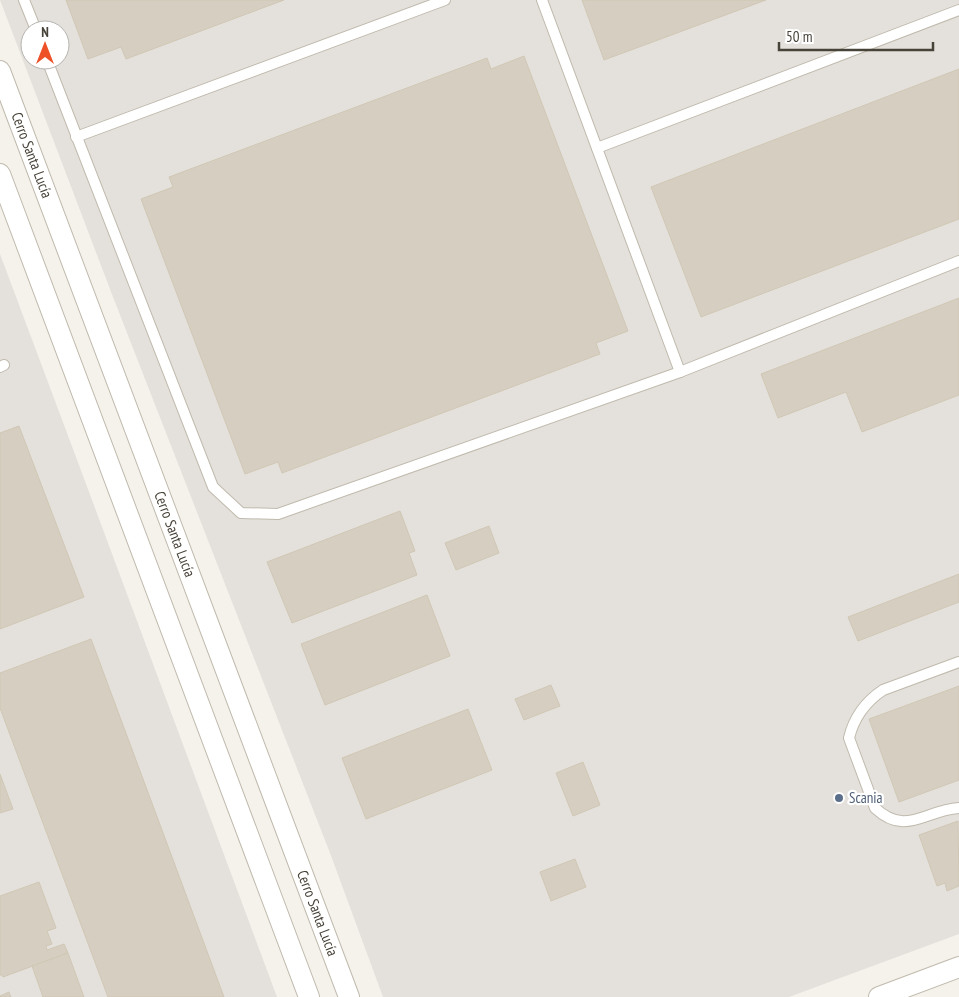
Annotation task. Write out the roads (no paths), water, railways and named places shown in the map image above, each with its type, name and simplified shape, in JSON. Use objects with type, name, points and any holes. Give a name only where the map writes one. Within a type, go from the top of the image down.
[{"type":"street","name":"Cerro Santa Lucía","points":[[0,71],[349,997]]},
{"type":"street","points":[[0,174],[309,997]]},
{"type":"street","points":[[879,997],[959,966]]},
{"type":"lane","points":[[24,0],[32,20]]},
{"type":"lane","points":[[76,137],[445,0]]},
{"type":"lane","points":[[542,0],[680,372]]},
{"type":"lane","points":[[597,148],[959,10]]},
{"type":"lane","points":[[51,70],[213,487],[241,513],[278,514],[680,372],[959,261]]},
{"type":"lane","points":[[959,662],[883,690],[874,696],[860,712],[851,729],[849,738],[875,808],[882,814],[890,819],[906,822],[914,821],[936,812],[959,808]]},
{"type":"place","name":"Scania","points":[[839,798]]}]
